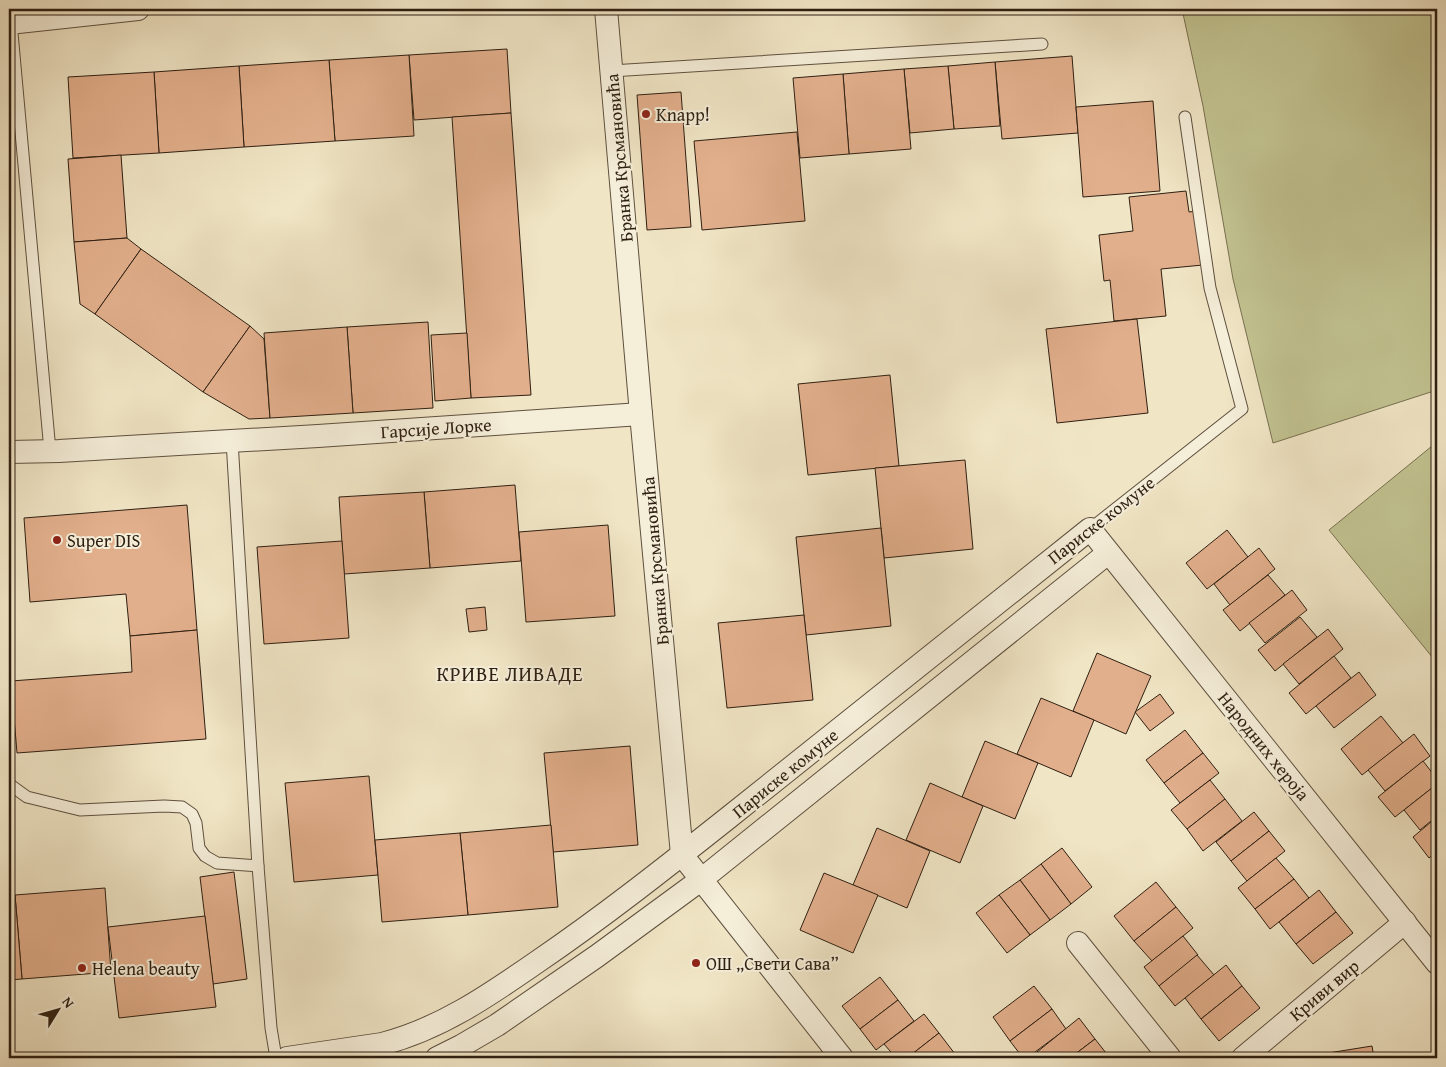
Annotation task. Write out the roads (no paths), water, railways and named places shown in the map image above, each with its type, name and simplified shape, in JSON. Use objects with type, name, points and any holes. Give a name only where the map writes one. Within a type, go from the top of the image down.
[{"type":"street","points":[[10,23],[138,9]]},
{"type":"street","name":"Бранка Крсмановића","points":[[606,9],[682,855]]},
{"type":"street","name":"Гарсије Лорке","points":[[9,452],[232,441],[641,414]]},
{"type":"street","name":"Народних хероја","points":[[1090,529],[1437,963]]},
{"type":"street","name":"Париске комуне","points":[[287,1058],[382,1044],[418,1032],[450,1018],[494,992],[584,930],[682,855],[1090,529]]},
{"type":"street","name":"Париске комуне","points":[[437,1058],[497,1025],[702,880],[1108,553]]},
{"type":"street","points":[[682,855],[842,1058]]},
{"type":"street","name":"Криви вир","points":[[1243,1058],[1405,922]]},
{"type":"street","points":[[1078,943],[1170,1058]]},
{"type":"lane","points":[[10,23],[50,451]]},
{"type":"lane","points":[[611,71],[1042,44]]},
{"type":"lane","name":"Париске комуне","points":[[1090,529],[1242,409],[1210,288],[1186,117]]},
{"type":"lane","points":[[232,441],[258,866],[271,1028],[276,1058]]},
{"type":"lane","points":[[9,784],[27,797],[80,810],[182,806],[192,814],[196,822],[199,848],[205,856],[217,863],[258,866]]},
{"type":"place","name":"Knapp!","points":[[646,114]]},
{"type":"place","name":"Super DIS","points":[[57,540]]},
{"type":"place","name":"ОШ „Свети Сава”","points":[[696,963]]},
{"type":"place","name":"Helena beauty","points":[[82,968]]},
{"type":"district","name":"КРИВЕ ЛИВАДЕ","points":[[510,673]]}]
